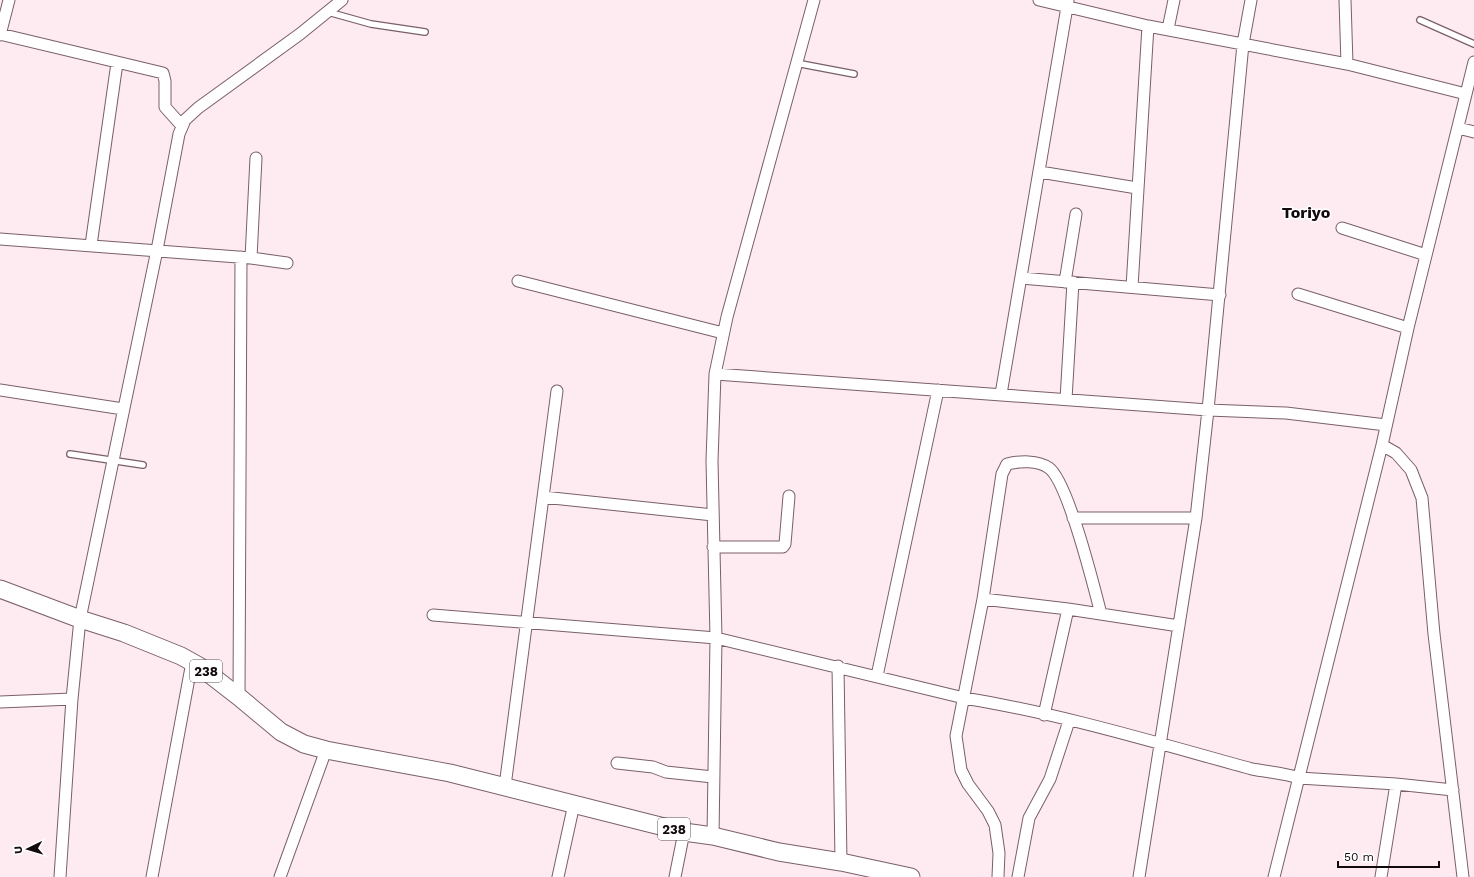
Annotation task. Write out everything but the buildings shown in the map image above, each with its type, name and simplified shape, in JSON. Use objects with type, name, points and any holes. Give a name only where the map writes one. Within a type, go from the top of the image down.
[{"type":"main road","name":"238","points":[[0,589],[80,619],[124,633],[192,662],[239,697],[281,732],[304,744],[326,750],[439,770],[684,832],[713,836],[779,852],[841,862],[911,877]]},
{"type":"street","points":[[9,0],[0,34],[163,73],[165,81],[165,107],[182,126]]},
{"type":"street","points":[[60,877],[72,699],[80,619],[123,409],[158,250],[176,144],[182,126],[198,108],[328,12],[342,0]]},
{"type":"street","points":[[713,836],[716,638],[713,547],[713,407],[715,374],[723,334],[814,0]]},
{"type":"street","points":[[1040,0],[1067,4],[1148,26],[1347,64],[1466,94]]},
{"type":"street","points":[[1168,30],[1174,0]]},
{"type":"street","points":[[1139,877],[1196,518],[1220,295],[1243,44],[1251,0]]},
{"type":"street","points":[[1345,0],[1347,64]]},
{"type":"street","points":[[1000,394],[1040,172],[1067,4]]},
{"type":"street","points":[[1132,286],[1148,26]]},
{"type":"street","points":[[1274,877],[1382,445],[1408,328],[1474,62]]},
{"type":"street","points":[[91,245],[117,63]]},
{"type":"street","points":[[1458,128],[1474,132]]},
{"type":"street","points":[[239,697],[246,258],[256,158]]},
{"type":"street","points":[[1040,172],[1138,188]]},
{"type":"street","points":[[1066,399],[1069,282],[1076,214]]},
{"type":"street","points":[[1342,228],[1426,255]]},
{"type":"street","points":[[0,239],[158,250],[287,263]]},
{"type":"street","points":[[1021,278],[1132,286],[1220,295]]},
{"type":"street","points":[[518,281],[723,334]]},
{"type":"street","points":[[1298,294],[1408,328]]},
{"type":"street","points":[[715,374],[1208,410],[1286,413],[1386,425]]},
{"type":"street","points":[[0,390],[123,409]]},
{"type":"street","points":[[877,676],[938,390]]},
{"type":"street","points":[[505,786],[557,391]]},
{"type":"street","points":[[1382,445],[1396,453],[1411,470],[1422,498],[1436,657],[1463,877]]},
{"type":"street","points":[[998,877],[999,853],[995,825],[988,811],[968,784],[961,770],[956,736],[982,599],[1002,474],[1006,464],[1036,463],[1049,468],[1061,486],[1073,518],[1101,614]]},
{"type":"street","points":[[713,547],[783,547],[785,544],[789,496]]},
{"type":"street","points":[[543,497],[713,515]]},
{"type":"street","points":[[1073,518],[1196,518]]},
{"type":"street","points":[[982,599],[1068,609],[1179,626]]},
{"type":"street","points":[[1044,715],[1068,609]]},
{"type":"street","points":[[433,615],[527,624],[716,638],[838,666],[964,698],[1069,721],[1252,769],[1275,773],[1286,773],[1299,778],[1396,784],[1453,790]]},
{"type":"street","points":[[152,877],[192,662]]},
{"type":"street","points":[[838,666],[841,862]]},
{"type":"street","points":[[0,702],[72,699]]},
{"type":"street","points":[[1018,877],[1029,818],[1050,779],[1069,721]]},
{"type":"street","points":[[280,877],[326,750]]},
{"type":"street","points":[[617,763],[653,767],[666,772],[713,777]]},
{"type":"street","points":[[1382,877],[1396,784]]},
{"type":"street","points":[[558,877],[574,804]]},
{"type":"street","points":[[675,877],[684,832]]},
{"type":"lane","points":[[328,12],[376,25],[425,32]]},
{"type":"lane","points":[[1420,20],[1474,44]]},
{"type":"lane","points":[[796,63],[854,74]]},
{"type":"lane","points":[[70,454],[112,462],[143,465]]},
{"type":"district","name":"Toriyo","points":[[1306,212]]}]
